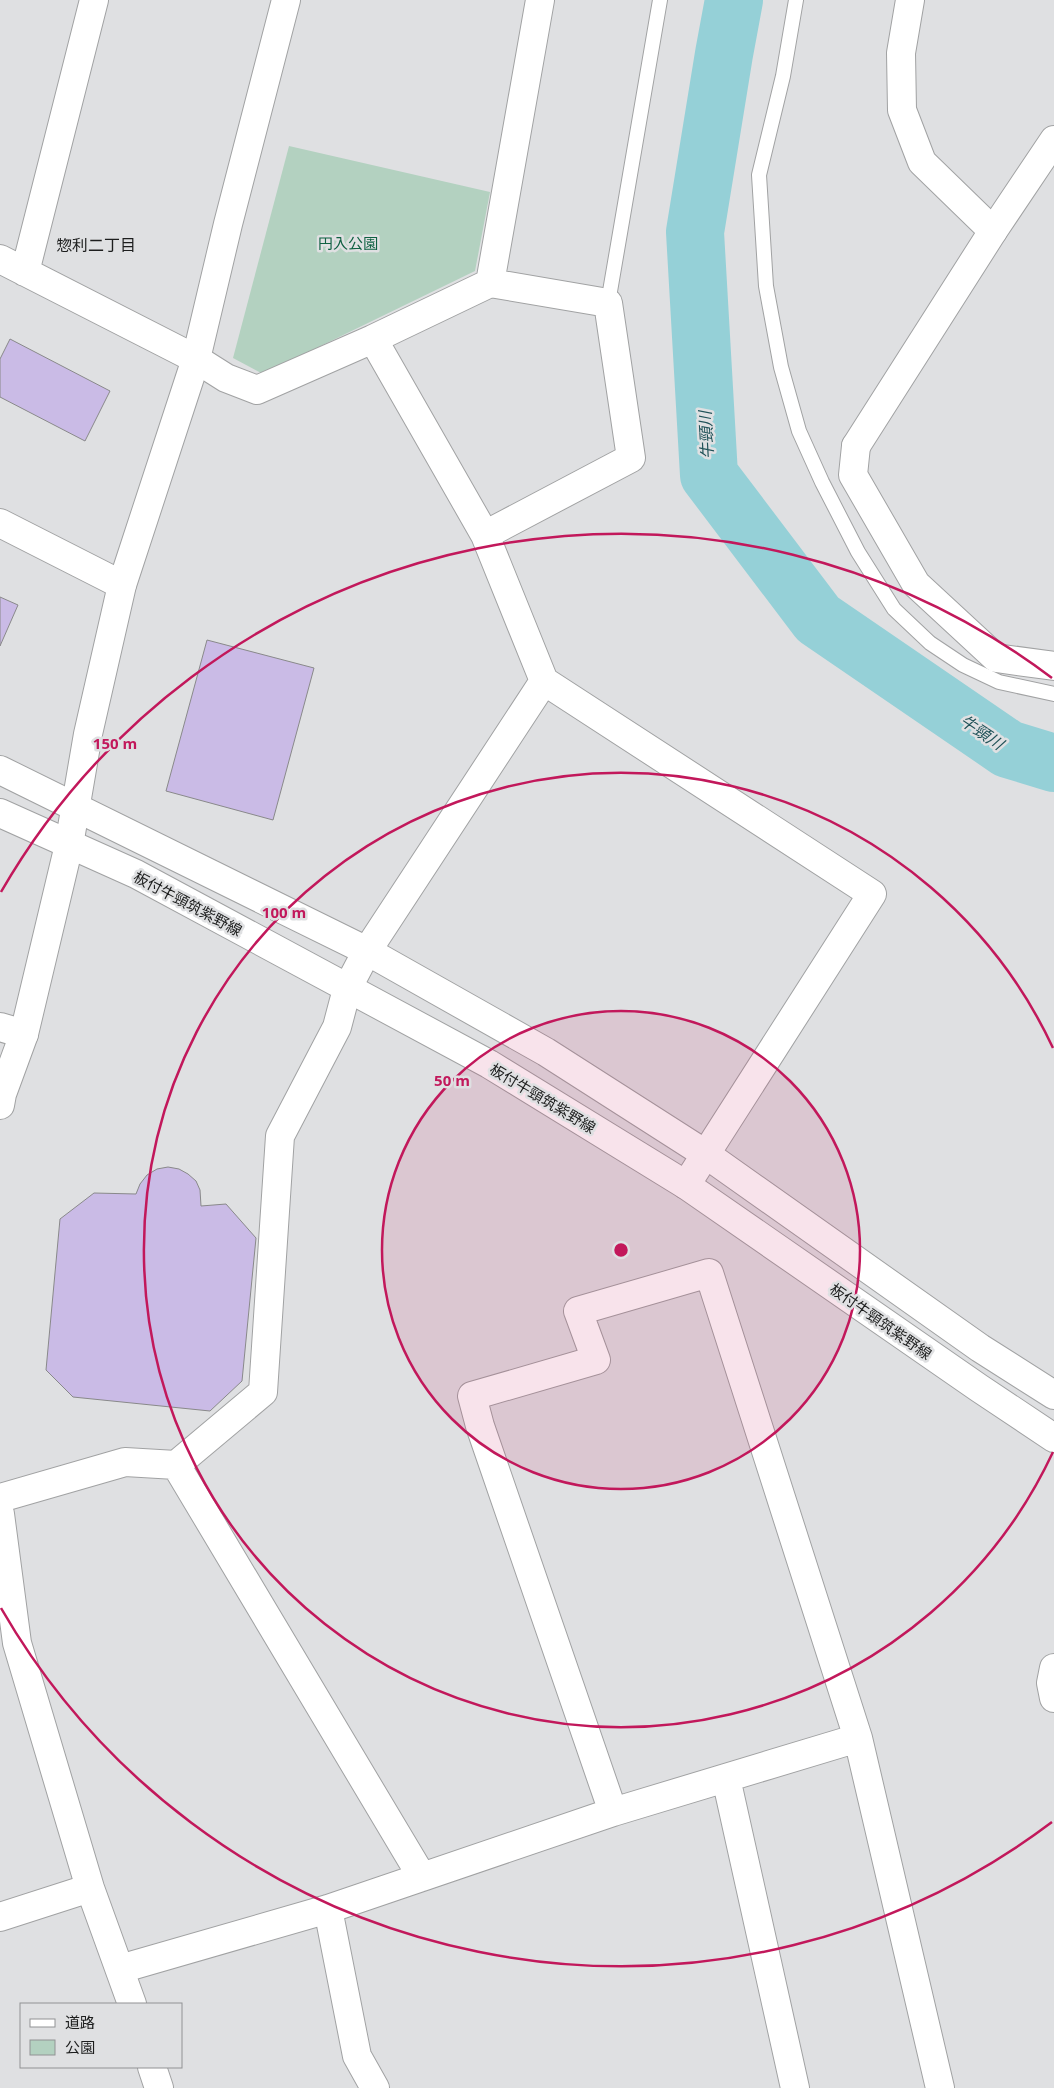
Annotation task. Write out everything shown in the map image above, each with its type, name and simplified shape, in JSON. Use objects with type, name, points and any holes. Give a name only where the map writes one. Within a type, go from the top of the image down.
[{"type":"street","points":[[25,272],[94,0]]},
{"type":"street","points":[[0,1105],[12,1030],[69,845],[88,734],[122,585],[196,359],[286,0]]},
{"type":"street","points":[[490,283],[540,0]]},
{"type":"street","points":[[910,0],[901,53],[902,110],[922,162],[993,231]]},
{"type":"street","points":[[1054,140],[993,231],[856,446],[853,475],[916,584],[996,658],[1054,666]]},
{"type":"street","points":[[0,259],[196,359],[226,378],[257,390],[373,339],[490,283],[608,303],[631,458],[486,535]]},
{"type":"street","points":[[373,339],[486,535],[544,681],[872,894],[707,1155],[686,1185]]},
{"type":"street","points":[[0,523],[122,585]]},
{"type":"street","points":[[0,1498],[125,1462],[176,1465],[263,1392],[280,1136],[337,1027],[347,989],[367,951],[544,681]]},
{"type":"street","points":[[0,770],[367,951],[546,1052],[707,1155],[980,1348],[1054,1395]]},
{"type":"street","name":"板付牛頸筑紫野線","points":[[0,813],[136,874],[489,1064],[686,1185],[1054,1438]]},
{"type":"street","points":[[613,1812],[480,1426],[472,1396],[596,1360],[578,1311],[710,1273],[858,1738],[940,2088]]},
{"type":"street","points":[[176,1465],[422,1877]]},
{"type":"street","points":[[0,1514],[17,1643],[90,1888],[132,2003]]},
{"type":"street","points":[[1054,1668],[1051,1683],[1054,1698]]},
{"type":"street","points":[[120,1969],[328,1909],[613,1812],[858,1738]]},
{"type":"street","points":[[726,1778],[795,2088]]},
{"type":"street","points":[[0,1917],[90,1888]]},
{"type":"street","points":[[328,1909],[357,2056],[375,2088]]},
{"type":"street","points":[[152,2068],[159,2088]]},
{"type":"lane","points":[[608,303],[660,0]]},
{"type":"lane","points":[[796,0],[783,76],[759,175],[766,286],[781,367],[800,431],[822,482],[858,552],[894,609],[930,643],[963,665],[999,682],[1054,694]]},
{"type":"green space","name":"円入公園","points":[[289,146],[490,192],[475,271],[263,374],[233,358]]},
{"type":"building","points":[[10,339],[110,391],[85,441],[0,397],[0,359]]},
{"type":"building","points":[[0,597],[18,605],[0,646]]},
{"type":"building","points":[[207,640],[314,668],[273,820],[166,791]]},
{"type":"building","points":[[168,1167],[179,1169],[196,1181],[200,1190],[201,1206],[226,1204],[256,1238],[242,1381],[210,1411],[73,1397],[46,1370],[60,1219],[94,1193],[136,1194],[140,1184],[147,1175],[157,1169]]},
{"type":"waterway","name":"牛頸川","points":[[734,0],[695,232],[709,475],[818,619],[1008,749],[1054,763]]},
{"type":"district","name":"惣利二丁目","points":[[96,245]]}]
